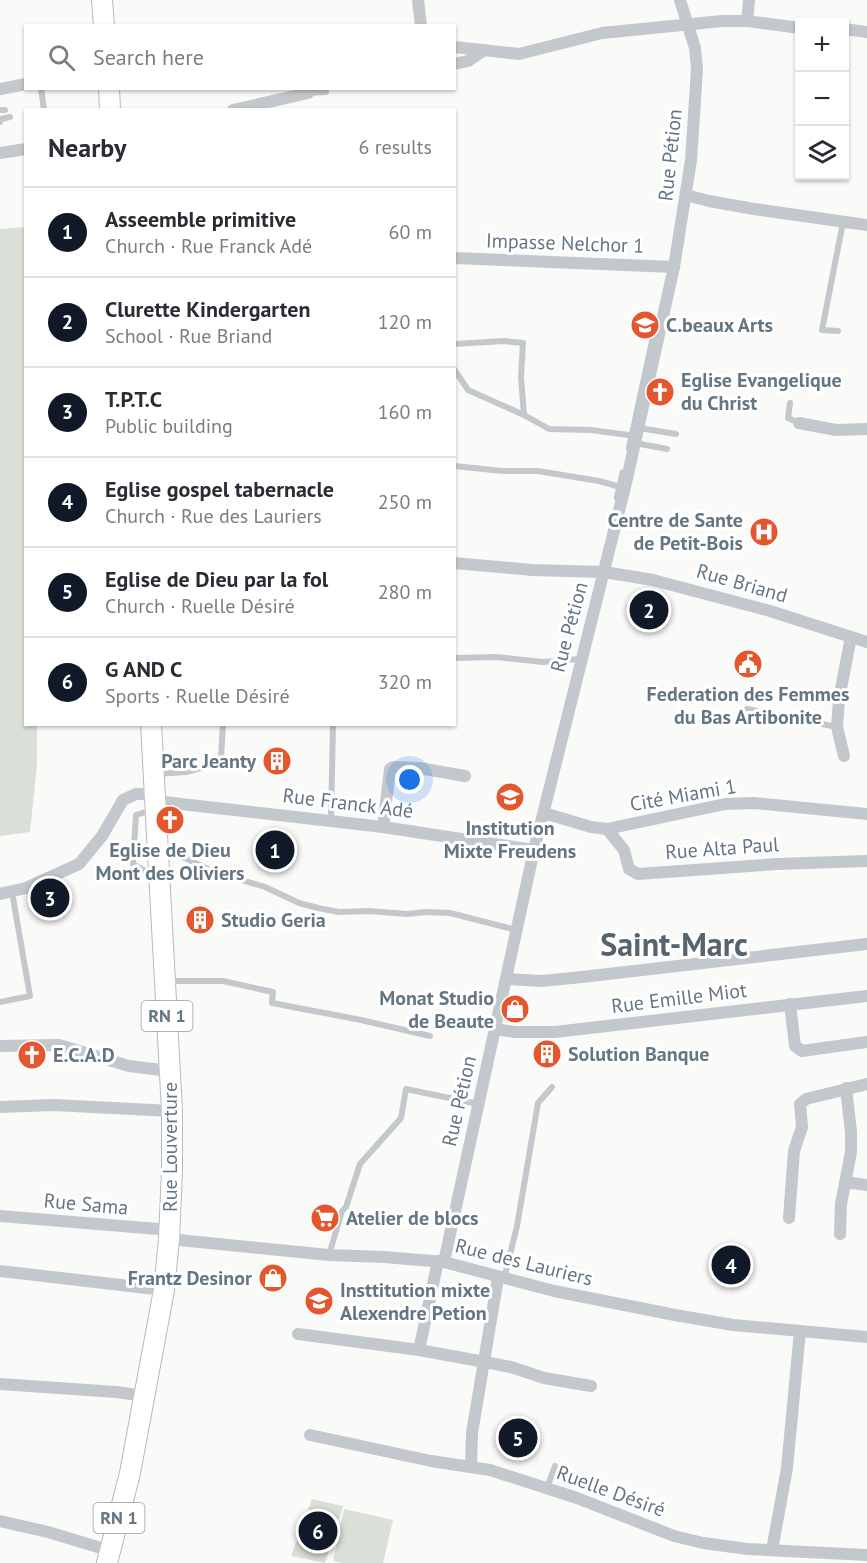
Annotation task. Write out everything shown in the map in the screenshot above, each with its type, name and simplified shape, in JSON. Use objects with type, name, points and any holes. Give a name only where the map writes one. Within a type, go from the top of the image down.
[{"type":"main road","points":[[102,0],[104,24]]},
{"type":"main road","points":[[108,90],[110,108]]},
{"type":"main road","name":"Rue Louverture","points":[[109,1557],[130,1473],[164,1290],[170,1235],[172,1111],[158,857],[160,797],[151,726]]},
{"type":"street","points":[[418,0],[421,24]]},
{"type":"street","name":"Rue Pétion","points":[[419,1350],[478,1104],[534,850],[580,659],[604,572],[674,267],[686,195],[697,69],[694,48],[680,0]]},
{"type":"street","points":[[747,21],[748,0]]},
{"type":"street","points":[[456,47],[519,54],[602,33],[688,24],[747,21],[795,27]]},
{"type":"street","points":[[849,28],[867,32]]},
{"type":"street","points":[[456,64],[468,61],[484,50]]},
{"type":"street","points":[[0,89],[24,84]]},
{"type":"street","points":[[240,108],[308,91]]},
{"type":"street","points":[[0,153],[24,148]]},
{"type":"street","points":[[686,195],[754,209],[867,225]]},
{"type":"street","name":"Impasse Nelchor 1","points":[[456,258],[674,267]]},
{"type":"street","points":[[799,423],[836,430],[867,429]]},
{"type":"street","name":"Rue Briand","points":[[456,563],[532,570],[604,572],[653,580],[770,611],[867,642]]},
{"type":"street","points":[[844,756],[837,727],[842,681],[851,637]]},
{"type":"street","points":[[383,827],[390,769],[393,767],[418,768],[465,776]]},
{"type":"street","name":"Rue Franck Adé","points":[[6,893],[43,882],[79,864],[102,836],[123,800],[136,794],[534,850]]},
{"type":"street","name":"Cité Miami 1","points":[[544,813],[591,827],[607,829],[725,804],[754,803],[867,814]]},
{"type":"street","name":"Rue Alta Paul","points":[[607,829],[624,850],[629,869],[638,874],[777,864],[867,861]]},
{"type":"street","points":[[506,979],[541,981],[867,944]]},
{"type":"street","name":"Rue Emille Miot","points":[[495,1029],[515,1032],[555,1032],[867,996]]},
{"type":"street","points":[[790,1004],[797,1050],[867,1042]]},
{"type":"street","points":[[0,1046],[59,1045],[129,1066],[170,1071]]},
{"type":"street","points":[[789,1218],[794,1151],[802,1127],[800,1104],[806,1099],[867,1084]]},
{"type":"street","points":[[840,1234],[841,1204],[851,1152],[846,1088]]},
{"type":"street","points":[[0,1107],[53,1105],[172,1111]]},
{"type":"street","points":[[845,1182],[867,1185]]},
{"type":"street","name":"Rue Sama","points":[[0,1216],[170,1235]]},
{"type":"street","name":"Rue des Lauriers","points":[[170,1235],[329,1255],[441,1262],[501,1279],[675,1315],[733,1325],[867,1337]]},
{"type":"street","points":[[0,1271],[164,1290]]},
{"type":"street","points":[[471,1466],[471,1433],[501,1279]]},
{"type":"street","points":[[772,1550],[787,1468],[800,1331]]},
{"type":"street","points":[[298,1334],[419,1350],[512,1367],[544,1378],[591,1386]]},
{"type":"street","points":[[0,1384],[144,1396]]},
{"type":"street","name":"Ruelle Désiré","points":[[310,1435],[431,1461],[490,1470],[547,1488],[674,1536],[725,1547],[867,1556]]},
{"type":"street","points":[[0,1521],[48,1532],[109,1557]]},
{"type":"lane","points":[[41,90],[44,108]]},
{"type":"lane","points":[[308,91],[326,92]]},
{"type":"lane","points":[[0,120],[10,117]]},
{"type":"lane","points":[[838,331],[822,330],[843,222]]},
{"type":"lane","points":[[456,344],[504,341],[523,343],[521,377],[524,415]]},
{"type":"lane","points":[[456,372],[468,390],[549,429],[591,430],[634,435],[676,434]]},
{"type":"lane","points":[[790,403],[788,417],[799,423]]},
{"type":"lane","points":[[634,435],[667,449]]},
{"type":"lane","points":[[456,466],[503,471],[538,471],[599,481],[624,488]]},
{"type":"lane","points":[[456,658],[496,657],[543,662],[580,659]]},
{"type":"lane","points":[[747,709],[837,727]]},
{"type":"lane","points":[[159,879],[133,864],[136,815],[160,797],[186,772],[216,764],[221,758],[224,726]]},
{"type":"lane","points":[[331,820],[333,726]]},
{"type":"lane","points":[[158,857],[177,856],[187,859],[212,871],[265,887],[298,903],[318,908],[339,912],[450,913],[517,931]]},
{"type":"lane","points":[[0,1002],[30,996],[6,893]]},
{"type":"lane","points":[[165,981],[223,981],[273,992],[272,1003],[430,1036]]},
{"type":"lane","points":[[501,1279],[517,1226],[538,1103],[552,1087]]},
{"type":"lane","points":[[329,1255],[342,1211],[346,1207],[360,1164],[401,1118],[406,1089],[478,1104]]},
{"type":"lane","points":[[547,1488],[555,1466]]},
{"type":"shaded area","points":[[24,227],[24,726],[37,726],[37,764],[30,832],[0,836],[0,229]]},
{"type":"shaded area","points":[[312,1499],[343,1506],[325,1563],[291,1556]]},
{"type":"shaded area","points":[[344,1509],[393,1520],[383,1563],[333,1561]]},
{"type":"waterway","points":[[628,449],[652,338]]},
{"type":"waterway","points":[[616,498],[622,472]]},
{"type":"place","name":"C.beaux Arts","points":[[645,325]]},
{"type":"place","name":"Eglise Evangelique du Christ","points":[[660,392]]},
{"type":"place","name":"Centre de Sante de Petit-Bois","points":[[764,532]]},
{"type":"place","name":"Clurette Kindergarten","points":[[649,610]]},
{"type":"place","name":"Federation des Femmes du Bas Artibonite","points":[[748,664]]},
{"type":"place","name":"Parc Jeanty","points":[[277,761]]},
{"type":"place","name":"Institution Mixte Freudens","points":[[510,797]]},
{"type":"place","name":"Eglise de Dieu Mont des Oliviers","points":[[170,820]]},
{"type":"place","name":"Asseemble primitive","points":[[275,850]]},
{"type":"place","name":"T.P.T.C","points":[[50,898]]},
{"type":"place","name":"Studio Geria","points":[[200,920]]},
{"type":"place","name":"Monat Studio de Beaute","points":[[515,1009]]},
{"type":"place","name":"Solution Banque","points":[[547,1054]]},
{"type":"place","name":"E.C.A.D","points":[[32,1055]]},
{"type":"place","name":"Atelier de blocs","points":[[325,1218]]},
{"type":"place","name":"Eglise gospel tabernacle","points":[[731,1265]]},
{"type":"place","name":"Frantz Desinor","points":[[273,1278]]},
{"type":"place","name":"Insttitution mixte Alexendre Petion","points":[[319,1301]]},
{"type":"place","name":"Eglise de Dieu par la fol","points":[[518,1438]]},
{"type":"place","name":"G AND C","points":[[318,1531]]},
{"type":"district","name":"Saint-Marc","points":[[674,945]]}]
